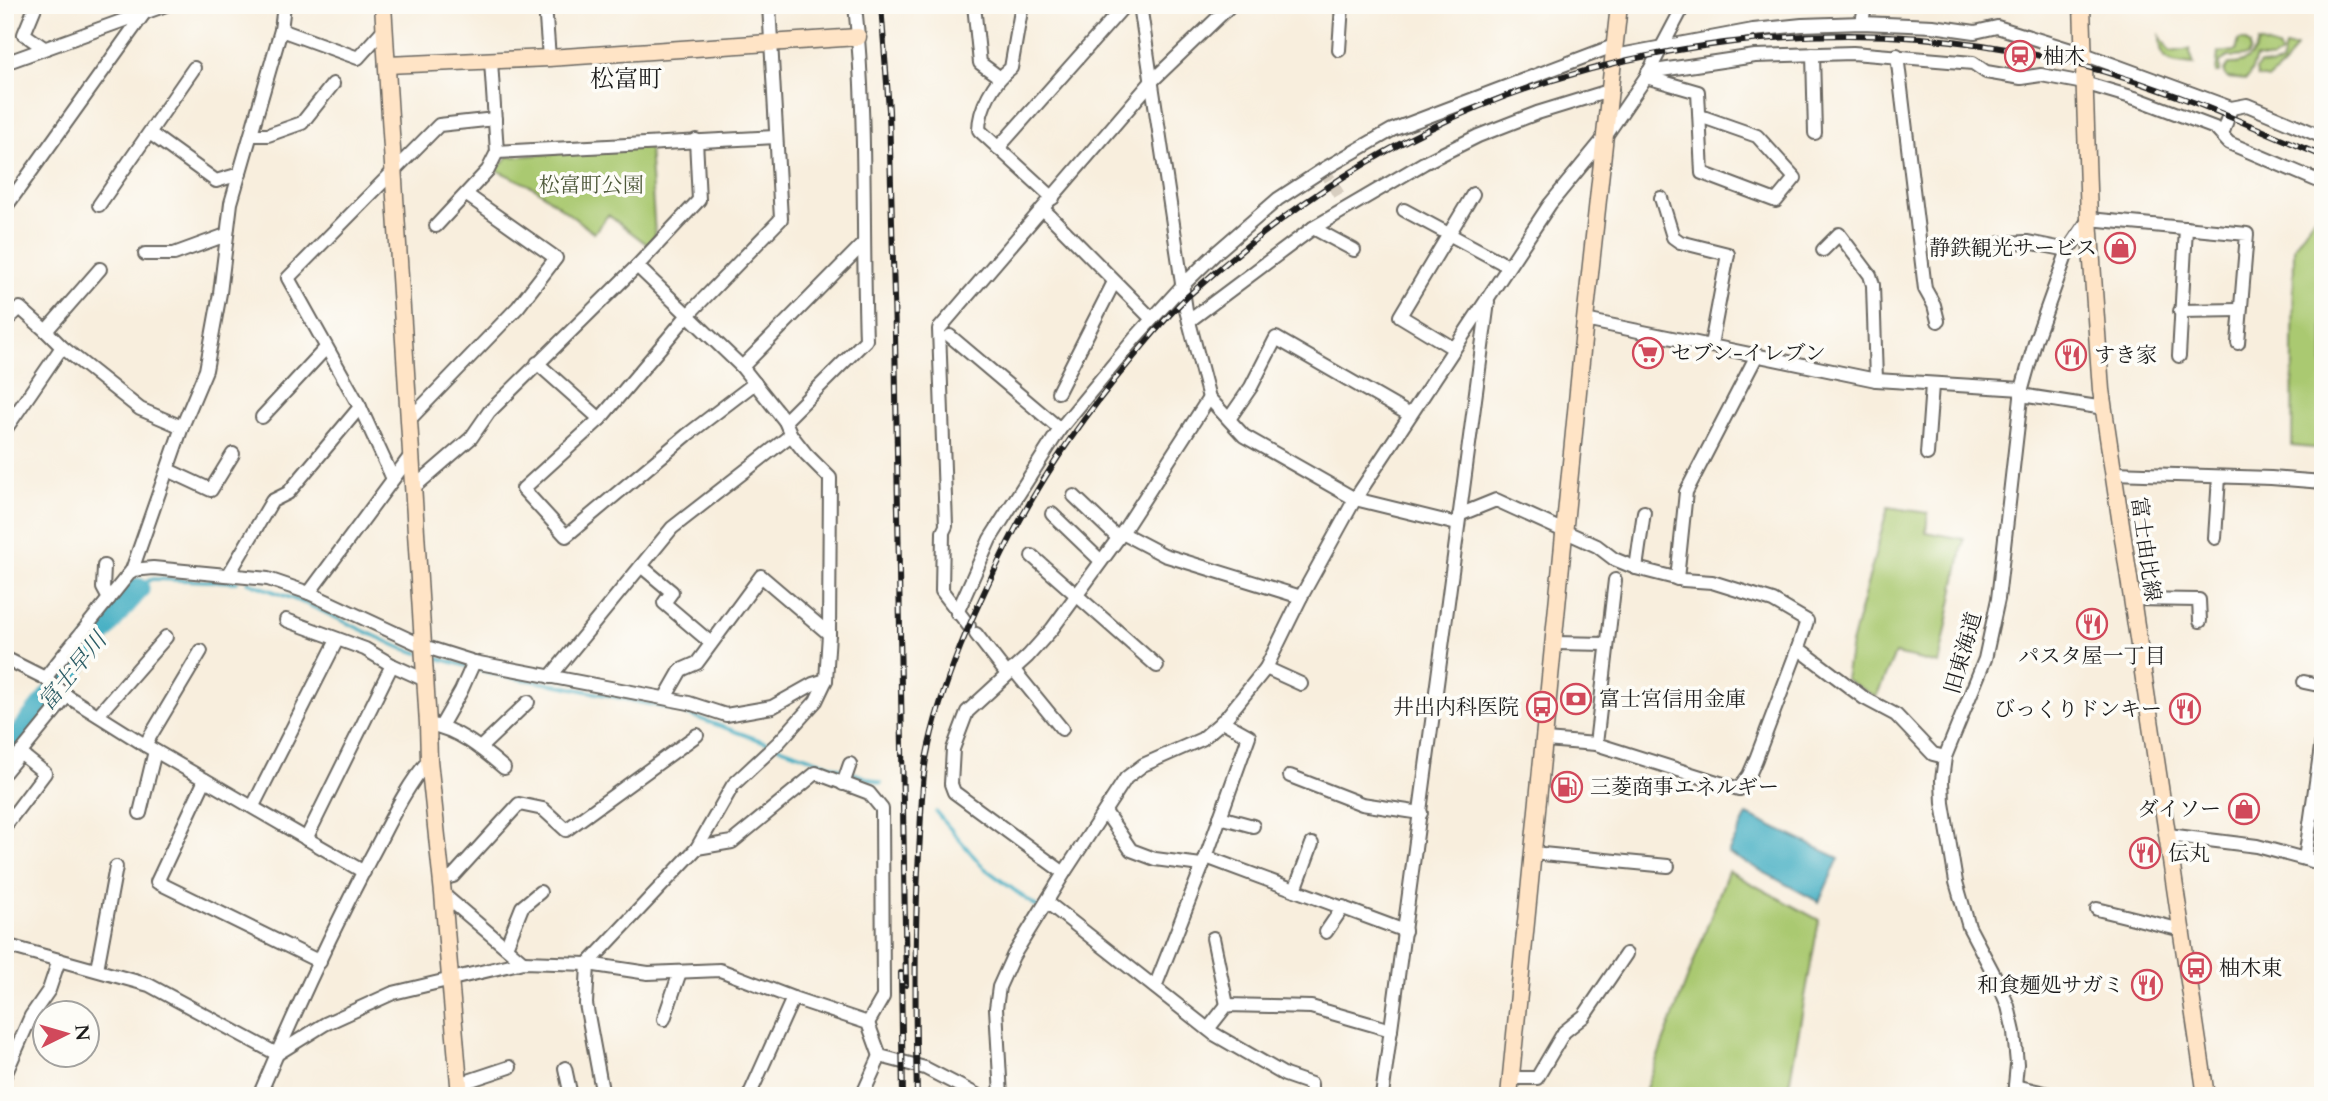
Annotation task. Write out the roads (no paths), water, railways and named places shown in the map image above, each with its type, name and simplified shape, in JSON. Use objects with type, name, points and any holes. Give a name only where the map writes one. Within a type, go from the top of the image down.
[{"type":"street","points":[[36,5],[24,34],[44,48]]},
{"type":"street","points":[[5,63],[166,5]]},
{"type":"street","points":[[45,678],[132,570],[182,427],[206,370],[220,293],[231,203],[281,30],[284,5]]},
{"type":"street","points":[[383,5],[424,660],[435,725],[429,760],[443,886],[460,1090],[510,1067]]},
{"type":"street","points":[[545,5],[549,58]]},
{"type":"street","points":[[755,383],[687,435],[566,536],[523,489],[600,419],[687,316],[781,219],[769,5]]},
{"type":"street","points":[[785,421],[866,340],[863,244],[865,168],[855,5]]},
{"type":"street","points":[[974,5],[980,63],[999,77]]},
{"type":"street","points":[[1022,5],[1011,68],[999,77],[979,118],[979,130],[1052,198]]},
{"type":"street","points":[[998,148],[1125,5]]},
{"type":"street","points":[[1140,5],[1189,321],[1209,398],[1244,436],[1355,499],[1458,520],[1496,500],[1597,545],[1614,559],[1636,568],[1677,579],[1712,582],[1773,601],[1807,621],[1756,759],[1739,789],[1596,744],[1545,740]]},
{"type":"street","points":[[1062,729],[957,613],[942,590],[943,532],[946,526],[939,329],[1152,81],[1231,5]]},
{"type":"street","points":[[1339,50],[1342,5]]},
{"type":"street","points":[[1509,1096],[1585,320],[1612,90],[1619,5]]},
{"type":"street","points":[[1001,1096],[996,1008],[999,988],[1013,956],[1065,873],[1126,778],[1143,765],[1202,739],[1222,721],[1266,668],[1301,597],[1355,499],[1550,204],[1605,137],[1647,74],[1685,5]]},
{"type":"street","points":[[1862,23],[1865,5]]},
{"type":"street","name":"富士由比線","points":[[2082,5],[2089,219],[2104,408],[2206,1096]]},
{"type":"street","points":[[5,208],[145,12]]},
{"type":"street","points":[[957,613],[990,539],[1060,429],[1182,286],[1278,199],[1392,130],[1615,50],[1663,47],[1753,30],[1862,23],[1933,26],[1975,32],[1997,27],[2084,54],[2231,107],[2247,105],[2323,137]]},
{"type":"street","points":[[281,30],[358,58],[384,29]]},
{"type":"street","points":[[387,65],[549,58],[858,37]]},
{"type":"street","points":[[1647,74],[1712,61],[1853,52],[1973,63],[1986,72],[2021,78],[2041,75],[2084,83],[2138,99],[2215,128],[2229,144],[2323,183]]},
{"type":"street","points":[[1812,54],[1815,133]]},
{"type":"street","points":[[1897,55],[1925,289],[1934,305],[1938,321]]},
{"type":"street","points":[[436,226],[488,170],[497,152],[491,61]]},
{"type":"street","points":[[99,205],[151,134],[194,68]]},
{"type":"street","points":[[1647,74],[1699,92],[1702,173],[1776,201],[1796,178],[1757,136],[1700,116]]},
{"type":"street","points":[[252,135],[268,135],[302,123],[333,84]]},
{"type":"street","points":[[1189,321],[1313,229],[1424,163],[1478,136],[1537,113],[1612,90]]},
{"type":"street","points":[[2222,135],[2231,107]]},
{"type":"street","points":[[393,479],[360,407],[325,349],[288,278],[439,125],[495,119]]},
{"type":"street","points":[[151,134],[216,181],[240,174]]},
{"type":"street","points":[[497,152],[775,136]]},
{"type":"street","points":[[412,488],[471,438],[489,412],[637,266],[699,200],[696,140]]},
{"type":"street","points":[[1453,348],[1400,316],[1473,194]]},
{"type":"street","points":[[409,421],[518,307],[556,258],[467,195]]},
{"type":"street","points":[[1340,197],[1346,209]]},
{"type":"street","points":[[1661,198],[1673,237],[1680,242],[1728,254],[1711,345]]},
{"type":"street","points":[[1043,209],[1152,318]]},
{"type":"street","points":[[1404,210],[1508,266]]},
{"type":"street","points":[[2089,219],[2248,234],[2238,343]]},
{"type":"street","name":"旧東海道","points":[[2015,1091],[2017,1064],[2008,1006],[1969,927],[1956,882],[1943,803],[1945,757],[1985,659],[1996,611],[2022,392],[2036,339],[2068,250],[2089,219]]},
{"type":"street","points":[[2179,356],[2186,228]]},
{"type":"street","points":[[1313,229],[1354,250]]},
{"type":"street","points":[[1823,250],[1839,234],[1870,275],[1874,296],[1876,380]]},
{"type":"street","points":[[145,254],[174,254],[226,235]]},
{"type":"street","points":[[2000,243],[2028,242],[2068,250]]},
{"type":"street","points":[[742,367],[863,244]]},
{"type":"street","points":[[603,1096],[586,1004],[588,964],[697,848],[733,785],[779,742],[816,701],[826,680],[829,634],[830,478],[806,454],[791,435],[785,421],[742,367],[637,266]]},
{"type":"street","points":[[46,331],[100,269]]},
{"type":"street","points":[[1058,392],[1114,282]]},
{"type":"street","points":[[1382,1096],[1488,299]]},
{"type":"street","points":[[5,322],[20,308],[62,347],[140,409],[182,427]]},
{"type":"street","points":[[2180,311],[2240,310]]},
{"type":"street","points":[[1585,320],[1876,380],[2022,392],[2104,408]]},
{"type":"street","points":[[950,336],[1060,429]]},
{"type":"street","points":[[1229,419],[1251,387],[1276,338],[1410,415]]},
{"type":"street","points":[[5,430],[62,347]]},
{"type":"street","points":[[262,417],[325,349]]},
{"type":"street","points":[[1677,579],[1686,492],[1756,357]]},
{"type":"street","points":[[537,363],[600,419]]},
{"type":"street","points":[[1927,454],[1932,385]]},
{"type":"street","points":[[1065,873],[954,792],[951,784],[953,749],[967,712],[1028,656],[1077,595],[1120,536],[1209,398]]},
{"type":"street","points":[[229,574],[272,501],[288,493],[360,407]]},
{"type":"street","points":[[550,677],[672,528],[791,435]]},
{"type":"street","points":[[168,470],[211,490],[233,454]]},
{"type":"street","points":[[309,593],[411,455]]},
{"type":"street","points":[[2113,473],[2323,482]]},
{"type":"street","points":[[2215,538],[2219,477]]},
{"type":"street","points":[[1074,496],[1120,536],[1164,555],[1301,597]]},
{"type":"street","points":[[1636,568],[1644,512]]},
{"type":"street","points":[[1052,514],[1101,561]]},
{"type":"street","points":[[1032,556],[1157,666]]},
{"type":"street","points":[[104,566],[103,587],[109,599]]},
{"type":"street","points":[[641,566],[672,592],[664,603],[711,643]]},
{"type":"street","points":[[132,570],[153,568],[268,579],[309,593],[424,660]]},
{"type":"street","points":[[665,698],[681,670],[697,663],[761,576],[829,634]]},
{"type":"street","points":[[1596,744],[1615,580]]},
{"type":"street","points":[[2132,599],[2199,600],[2200,621]]},
{"type":"street","points":[[286,620],[365,649],[392,665],[424,660],[473,664],[665,698],[726,715],[772,707],[813,684],[826,680]]},
{"type":"street","points":[[98,715],[166,637]]},
{"type":"street","points":[[253,806],[337,639]]},
{"type":"street","points":[[1555,643],[1607,644]]},
{"type":"street","points":[[1798,648],[1864,698],[1896,715],[1933,754],[1945,757]]},
{"type":"street","points":[[139,813],[150,748],[201,651]]},
{"type":"street","points":[[5,658],[45,678],[66,696],[150,748],[364,872]]},
{"type":"street","points":[[435,725],[467,678],[473,664]]},
{"type":"street","points":[[306,839],[392,665]]},
{"type":"street","points":[[1266,668],[1301,684]]},
{"type":"street","points":[[2304,682],[2323,686]]},
{"type":"street","points":[[5,772],[66,696]]},
{"type":"street","points":[[481,747],[528,702]]},
{"type":"street","points":[[1155,987],[1249,736],[1222,721]]},
{"type":"street","points":[[435,725],[481,747],[504,768]]},
{"type":"street","points":[[2305,859],[2323,733]]},
{"type":"street","points":[[443,886],[519,804],[543,809],[566,830],[697,735]]},
{"type":"street","points":[[5,826],[45,773],[20,753]]},
{"type":"street","points":[[259,1096],[364,872],[414,777],[429,760]]},
{"type":"street","points":[[697,848],[732,842],[816,773],[847,773],[869,793],[881,809],[883,997],[868,1023],[880,1056],[862,1096]]},
{"type":"street","points":[[1290,776],[1362,804],[1421,813]]},
{"type":"street","points":[[205,780],[157,882],[320,962]]},
{"type":"street","points":[[1106,813],[1131,850],[1156,859],[1204,861],[1295,890],[1405,931]]},
{"type":"street","points":[[1220,817],[1253,826]]},
{"type":"street","points":[[2168,835],[2257,846],[2323,864]]},
{"type":"street","points":[[1295,890],[1311,844]]},
{"type":"street","points":[[1532,853],[1668,866]]},
{"type":"street","points":[[97,969],[116,867]]},
{"type":"street","points":[[443,886],[523,962]]},
{"type":"street","points":[[506,947],[522,907],[540,892]]},
{"type":"street","points":[[1326,932],[1343,907]]},
{"type":"street","points":[[1045,908],[1223,1040],[1285,1075],[1311,1084],[1311,1092]]},
{"type":"street","points":[[2097,909],[2182,930]]},
{"type":"street","points":[[1213,938],[1227,1005]]},
{"type":"street","points":[[5,945],[149,985],[277,1054]]},
{"type":"street","points":[[1511,1078],[1537,1078],[1564,1032],[1584,1016],[1626,954]]},
{"type":"street","points":[[5,1075],[31,1016],[49,990],[59,960]]},
{"type":"street","points":[[277,1054],[325,1024],[393,993],[523,962],[588,964],[648,973],[720,970],[868,1023]]},
{"type":"street","points":[[664,1019],[680,972]]},
{"type":"street","points":[[749,1096],[793,998]]},
{"type":"street","points":[[1227,1005],[1311,1007],[1391,1030]]},
{"type":"street","points":[[1208,1029],[1227,1005]]},
{"type":"street","points":[[880,1056],[925,1068],[979,1096]]},
{"type":"street","points":[[565,1068],[571,1096]]},
{"type":"street","points":[[2015,1091],[2058,1096]]},
{"type":"water","points":[[1747,815],[1839,858],[1819,902],[1728,853]]},
{"type":"waterway","points":[[138,589],[151,579],[237,582]]},
{"type":"waterway","points":[[248,582],[304,603],[401,648],[419,653]]},
{"type":"waterway","name":"富士早川","points":[[5,753],[138,589]]},
{"type":"waterway","points":[[430,656],[502,676],[675,710],[881,783]]},
{"type":"waterway","points":[[936,812],[983,867],[1037,907]]},
{"type":"waterway","points":[[1317,1095],[1322,1096]]},
{"type":"tunnel","points":[[1324,169],[1340,197]]},
{"type":"railway","points":[[881,5],[889,110],[895,334],[906,985]]},
{"type":"railway","points":[[917,1096],[916,914],[924,771],[940,703],[960,648],[1021,518],[1049,471],[1096,403],[1180,304],[1243,249],[1302,204],[1364,164],[1429,129],[1486,104],[1545,83],[1606,65],[1669,52],[1732,42],[1796,37],[1859,35],[1921,38],[2051,58],[2115,75],[2177,96],[2323,156]]},
{"type":"railway","points":[[901,973],[903,1096]]},
{"type":"place","name":"柚木","points":[[2020,56]]},
{"type":"place","name":"静鉄観光サービス","points":[[2120,248]]},
{"type":"place","name":"セブン-イレブン","points":[[1648,353]]},
{"type":"place","name":"すき家","points":[[2071,355]]},
{"type":"place","name":"パスタ屋一丁目","points":[[2092,624]]},
{"type":"place","name":"富士宮信用金庫","points":[[1576,699]]},
{"type":"place","name":"井出内科医院","points":[[1542,707]]},
{"type":"place","name":"びっくりドンキー","points":[[2185,709]]},
{"type":"place","name":"三菱商事エネルギー","points":[[1567,787]]},
{"type":"place","name":"ダイソー","points":[[2244,809]]},
{"type":"place","name":"伝丸","points":[[2145,853]]},
{"type":"place","name":"柚木東","points":[[2196,968]]},
{"type":"place","name":"和食麺処サガミ","points":[[2147,985]]},
{"type":"district","name":"松富町","points":[[626,79]]},
{"type":"park label","name":"松富町公園","points":[[591,185]]}]
